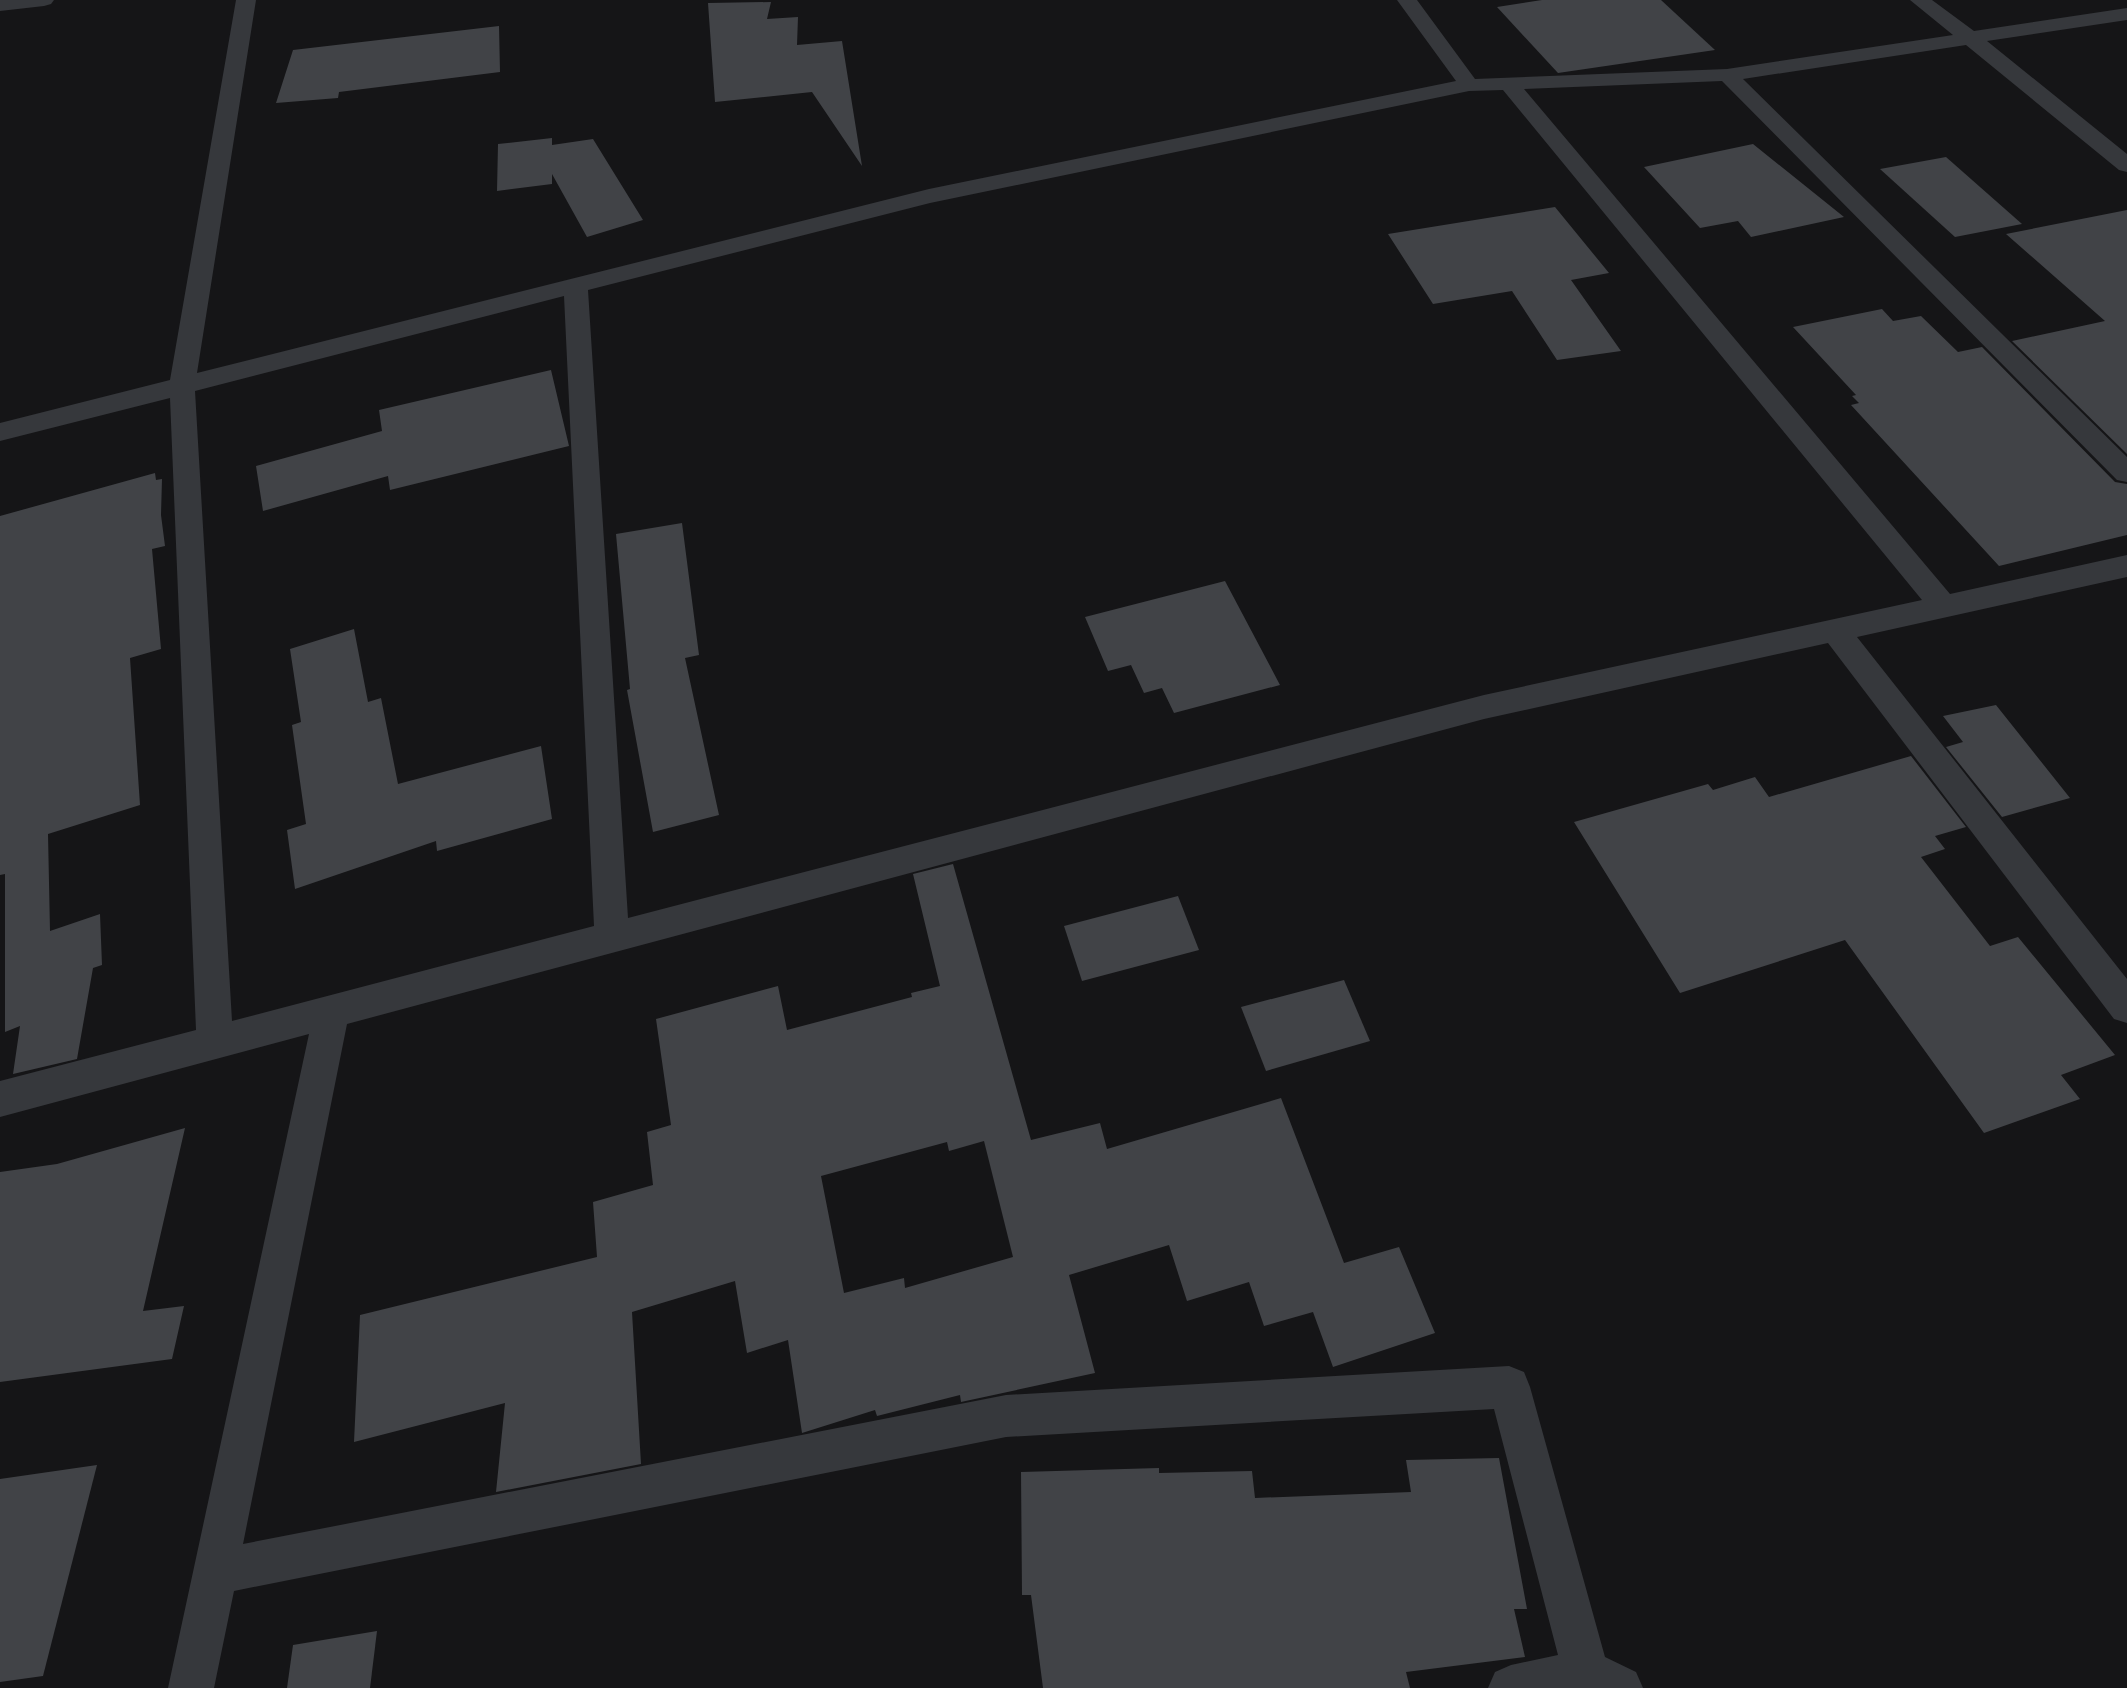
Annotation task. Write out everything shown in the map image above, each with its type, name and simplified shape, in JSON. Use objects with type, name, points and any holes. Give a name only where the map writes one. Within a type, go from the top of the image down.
[{"type":"street","points":[[0,5],[44,0]]},
{"type":"street","points":[[215,1042],[183,386],[246,0]]},
{"type":"street","points":[[1407,0],[1469,85]]},
{"type":"street","points":[[1920,0],[2127,165]]},
{"type":"street","points":[[0,432],[929,196],[1469,85],[1727,75],[2127,14]]},
{"type":"street","points":[[1727,75],[2127,473]]},
{"type":"street","points":[[1509,84],[1944,606]]},
{"type":"street","points":[[576,286],[612,938]]},
{"type":"street","points":[[0,1099],[1484,707],[2127,566]]},
{"type":"street","points":[[1835,630],[2127,1007]]},
{"type":"street","points":[[191,1688],[332,1012]]},
{"type":"street","points":[[216,1572],[1006,1416],[1509,1387],[1603,1680],[1511,1688]]},
{"type":"building","points":[[1542,0],[1661,0],[1715,50],[1558,73],[1497,7]]},
{"type":"building","points":[[771,2],[767,19],[798,17],[797,45],[842,41],[862,166],[812,92],[715,102],[708,3]]},
{"type":"building","points":[[499,26],[500,72],[339,92],[338,98],[276,103],[293,50]]},
{"type":"building","points":[[552,138],[552,145],[593,139],[643,220],[587,237],[552,174],[552,184],[497,191],[498,144]]},
{"type":"building","points":[[1753,144],[1844,217],[1751,237],[1738,221],[1700,228],[1644,167]]},
{"type":"building","points":[[1946,157],[2022,224],[1955,237],[1880,169]]},
{"type":"building","points":[[1555,207],[1609,273],[1571,280],[1621,351],[1557,360],[1512,291],[1433,304],[1388,234]]},
{"type":"building","points":[[2127,210],[2127,454],[2012,341],[2105,321],[2006,234]]},
{"type":"building","points":[[1882,309],[1893,321],[1921,316],[1958,352],[1982,347],[2115,482],[2127,484],[2127,535],[1999,566],[1851,405],[1859,403],[1852,396],[1856,395],[1793,327]]},
{"type":"building","points":[[551,370],[569,446],[390,490],[388,476],[263,511],[256,466],[382,431],[379,410]]},
{"type":"building","points":[[155,473],[156,480],[162,479],[161,515],[165,546],[152,549],[161,649],[130,658],[140,805],[48,834],[50,931],[100,914],[102,965],[93,968],[77,1059],[13,1074],[20,1026],[5,1032],[5,874],[0,875],[0,516]]},
{"type":"building","points":[[682,523],[699,655],[685,658],[719,815],[653,832],[627,690],[630,689],[616,534]]},
{"type":"building","points":[[1225,581],[1280,685],[1174,713],[1162,688],[1144,693],[1131,665],[1108,671],[1085,617]]},
{"type":"building","points":[[354,629],[368,702],[381,698],[398,784],[541,746],[552,819],[437,851],[436,841],[295,889],[287,830],[306,824],[292,725],[301,722],[290,649]]},
{"type":"building","points":[[1996,705],[2070,798],[2002,817],[1946,747],[1963,742],[1943,716]]},
{"type":"building","points":[[1911,756],[1966,827],[1935,836],[1945,849],[1921,857],[1990,946],[2018,937],[2115,1055],[2061,1075],[2080,1099],[1984,1133],[1845,940],[1680,993],[1574,822],[1708,784],[1713,790],[1755,777],[1769,797]]},
{"type":"building","points":[[953,864],[1031,1140],[1100,1123],[1107,1149],[1281,1098],[1344,1263],[1399,1247],[1435,1333],[1333,1367],[1313,1312],[1264,1326],[1249,1282],[1187,1301],[1169,1245],[1069,1275],[1095,1373],[961,1402],[960,1395],[877,1416],[875,1410],[802,1433],[788,1340],[747,1353],[735,1281],[632,1312],[641,1464],[496,1492],[505,1403],[354,1442],[360,1315],[597,1257],[593,1202],[653,1185],[647,1132],[671,1125],[656,1019],[778,986],[787,1030],[912,997],[911,993],[940,986],[913,874]],"holes":[[[984,1141],[1013,1257],[905,1288],[904,1278],[844,1293],[821,1176],[947,1142],[949,1151]]]},
{"type":"building","points":[[1178,896],[1199,950],[1082,981],[1064,926]]},
{"type":"building","points":[[1344,980],[1370,1041],[1266,1071],[1241,1007]]},
{"type":"building","points":[[185,1128],[143,1311],[184,1306],[172,1359],[0,1382],[0,1172],[57,1164]]},
{"type":"building","points":[[1499,1458],[1527,1609],[1514,1609],[1525,1657],[1406,1672],[1410,1688],[1043,1688],[1031,1595],[1022,1595],[1021,1472],[1159,1468],[1159,1473],[1252,1471],[1255,1498],[1411,1492],[1406,1460]]},
{"type":"building","points":[[97,1465],[43,1676],[0,1682],[0,1479]]},
{"type":"building","points":[[377,1631],[370,1688],[287,1688],[293,1645]]}]
